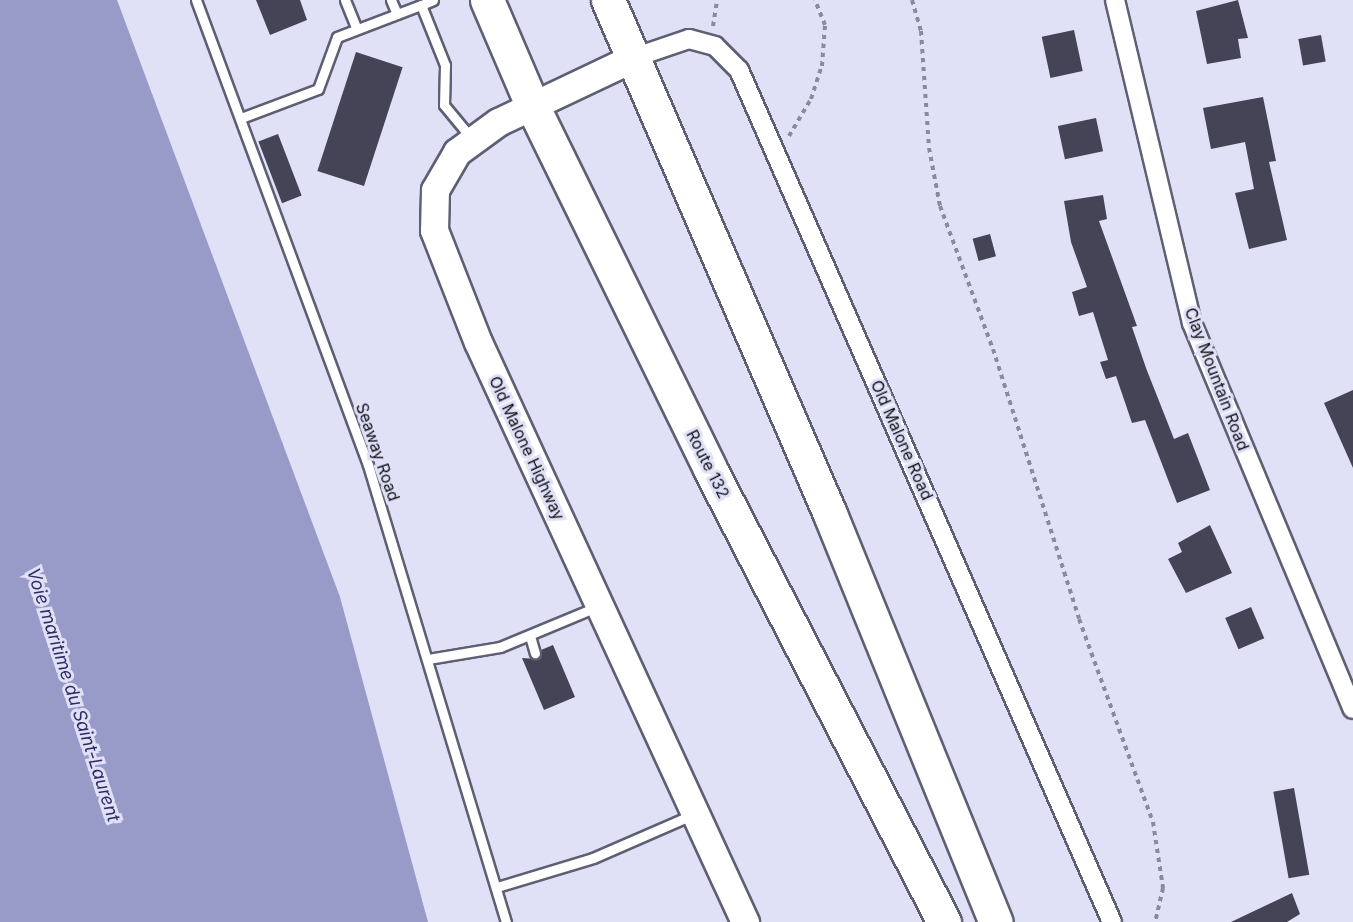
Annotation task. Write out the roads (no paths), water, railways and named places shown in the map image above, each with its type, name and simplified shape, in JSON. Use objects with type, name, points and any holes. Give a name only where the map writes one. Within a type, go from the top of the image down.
[{"type":"highway","name":"Route 132","points":[[488,0],[532,105],[710,469],[944,922]]},
{"type":"highway","points":[[608,0],[830,514],[996,922]]},
{"type":"street","name":"Clay Mountain Road","points":[[1115,0],[1192,323],[1353,709]]},
{"type":"street","name":"Old Malone Road","points":[[633,58],[668,43],[698,40],[724,52],[739,70],[1112,922]]},
{"type":"street","name":"Old Malone Highway","points":[[633,58],[532,105],[472,139],[439,179],[432,211],[434,230],[465,312],[745,922]]},
{"type":"lane","name":"Seaway Road","points":[[196,0],[368,465],[506,922]]},
{"type":"lane","points":[[345,0],[357,29]]},
{"type":"lane","points":[[391,0],[397,14]]},
{"type":"lane","points":[[241,118],[318,89],[337,37],[433,0]]},
{"type":"lane","points":[[421,5],[445,65],[444,105],[472,139]]},
{"type":"lane","points":[[428,658],[500,647],[600,605]]},
{"type":"lane","points":[[530,636],[536,653]]},
{"type":"lane","points":[[497,887],[593,858],[696,813]]},
{"type":"water","name":"Voie maritime du Saint-Laurent","points":[[0,0],[117,0],[340,597],[428,922],[0,922]]}]
